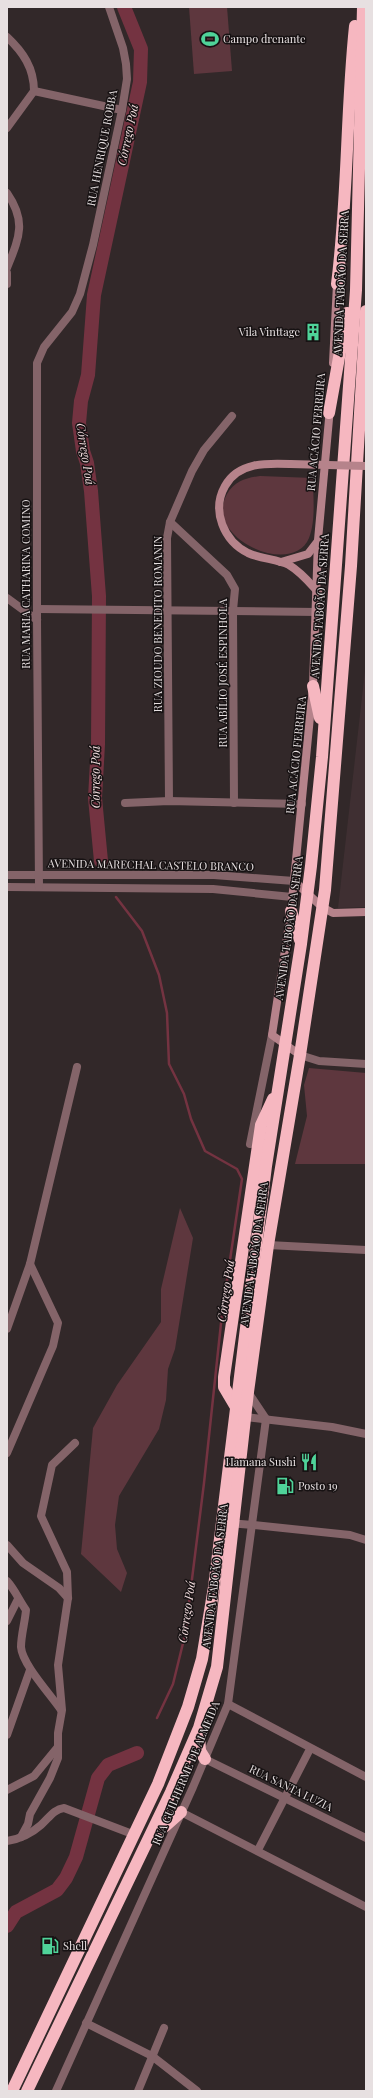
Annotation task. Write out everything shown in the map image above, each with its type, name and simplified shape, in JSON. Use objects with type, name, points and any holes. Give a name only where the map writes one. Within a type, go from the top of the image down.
[{"type":"highway","points":[[338,284],[345,196],[350,64],[357,7]]},
{"type":"highway","name":"AVENIDA TABOÃO DA SERRA","points":[[12,2091],[109,1890],[158,1784],[188,1707],[203,1652],[214,1587],[265,1173],[302,944],[322,757],[356,290],[363,7]]},
{"type":"highway","points":[[329,413],[348,313],[356,290]]},
{"type":"highway","name":"AVENIDA TABOÃO DA SERRA","points":[[27,2091],[148,1843],[199,1728],[217,1667],[248,1392],[268,1245],[321,922],[328,910],[335,766],[366,311]]},
{"type":"highway","points":[[358,436],[366,410]]},
{"type":"highway","points":[[313,686],[320,721],[322,757]]},
{"type":"highway","points":[[291,911],[302,944]]},
{"type":"highway","points":[[236,1407],[246,1417]]},
{"type":"highway","points":[[199,1728],[200,1751],[205,1759]]},
{"type":"highway","points":[[148,1843],[181,1812]]},
{"type":"main road","name":"RUA ACÁCIO FERREIRA","points":[[272,1035],[291,911],[313,686],[318,592],[318,540],[338,284]]},
{"type":"main road","points":[[318,592],[303,575],[281,562],[248,553],[233,541],[222,525],[219,505],[225,485],[234,474],[259,464],[366,466]]},
{"type":"main road","points":[[281,562],[300,557],[311,551],[318,540]]},
{"type":"main road","points":[[300,557],[318,566]]},
{"type":"main road","points":[[294,881],[328,910],[366,912]]},
{"type":"main road","points":[[272,1035],[300,1055]]},
{"type":"street","name":"RUA HENRIQUE ROBBA","points":[[80,294],[93,245],[122,110],[127,79],[123,48],[109,7]]},
{"type":"street","points":[[7,37],[26,58],[30,68],[34,91],[7,128]]},
{"type":"street","points":[[34,91],[122,110]]},
{"type":"street","points":[[7,193],[18,213],[20,223],[19,235],[7,268]]},
{"type":"street","points":[[7,274],[7,284]]},
{"type":"street","name":"RUA MARIA CATHARINA COMINO","points":[[39,887],[37,363],[44,347],[72,312],[80,294]]},
{"type":"street","name":"RUA ZIOUDO BENEDITO ROMANIN","points":[[169,801],[167,538],[170,522],[204,450],[232,416]]},
{"type":"street","name":"RUA ABÍLIO JOSÉ ESPINHOLA","points":[[170,522],[227,575],[235,589],[233,610],[234,803]]},
{"type":"street","points":[[7,598],[37,620]]},
{"type":"street","points":[[38,609],[317,612]]},
{"type":"street","points":[[125,803],[169,801],[302,804]]},
{"type":"street","name":"AVENIDA MARECHAL CASTELO BRANCO","points":[[7,875],[214,875],[294,881]]},
{"type":"street","points":[[214,875],[214,889]]},
{"type":"street","points":[[87,886],[88,876]]},
{"type":"street","points":[[149,876],[150,888]]},
{"type":"street","name":"AVENIDA MARECHAL CASTELO BRANCO","points":[[7,887],[87,886],[214,889],[292,897]]},
{"type":"street","name":"RUA ACÁCIO FERREIRA","points":[[250,1144],[272,1035]]},
{"type":"street","points":[[300,1055],[319,1061],[366,1064]]},
{"type":"street","points":[[7,1330],[30,1264],[77,1067]]},
{"type":"street","points":[[268,1245],[366,1250]]},
{"type":"street","points":[[7,1453],[53,1346],[58,1323],[30,1264]]},
{"type":"street","points":[[248,1392],[266,1419]]},
{"type":"street","points":[[246,1417],[344,1429],[366,1434]]},
{"type":"street","name":"RUA GUILHERME DE ALMEIDA","points":[[57,2090],[86,2022],[205,1759],[228,1704],[266,1419]]},
{"type":"street","points":[[21,1838],[28,1824],[30,1814],[58,1758],[62,1710],[58,1665],[68,1598],[67,1572],[41,1516],[52,1465],[75,1443]]},
{"type":"street","points":[[222,1522],[350,1535],[366,1540]]},
{"type":"street","points":[[7,1545],[23,1563],[59,1588],[68,1598]]},
{"type":"street","points":[[7,1581],[16,1591],[18,1599],[26,1610],[21,1648],[30,1670],[62,1710]]},
{"type":"street","points":[[8,1616],[18,1599]]},
{"type":"street","points":[[7,1735],[30,1670]]},
{"type":"street","points":[[228,1704],[310,1749],[366,1777]]},
{"type":"street","points":[[7,1790],[34,1776],[58,1748]]},
{"type":"street","points":[[258,1850],[284,1796],[310,1749]]},
{"type":"street","name":"RUA SANTA LUZIA","points":[[205,1759],[284,1796],[366,1838]]},
{"type":"street","points":[[7,1841],[21,1838],[40,1826],[59,1808],[64,1808],[82,1814],[135,1835]]},
{"type":"street","points":[[181,1812],[258,1850],[366,1907]]},
{"type":"street","points":[[86,2022],[152,2056],[198,2091]]},
{"type":"street","points":[[138,2091],[164,2028]]},
{"type":"shaded area","name":"Campo drenante","points":[[189,7],[227,7],[232,71],[194,74]]},
{"type":"shaded area","points":[[260,476],[313,478],[313,524],[309,538],[300,549],[286,554],[269,553],[253,548],[238,538],[227,525],[223,510],[227,494],[237,483]]},
{"type":"shaded area","points":[[366,662],[366,907],[338,908]]},
{"type":"shaded area","points":[[309,1068],[366,1073],[366,1164],[295,1164],[307,1116],[304,1085]]},
{"type":"shaded area","points":[[180,1208],[193,1238],[175,1349],[168,1369],[166,1400],[159,1429],[119,1496],[115,1525],[117,1549],[127,1573],[121,1592],[81,1554],[93,1428],[117,1385],[161,1322],[161,1289]]},
{"type":"waterway","name":"Córrego Poá","points":[[101,861],[95,798],[98,744],[99,596],[91,491],[79,423],[81,401],[88,375],[94,295],[140,82],[141,49],[124,7]]},
{"type":"waterway","name":"Córrego Poá","points":[[116,897],[142,931],[159,975],[167,1013],[169,1064],[184,1094],[191,1119],[205,1151],[237,1169],[242,1179],[222,1314],[204,1483],[185,1635],[173,1684],[157,1718]]},
{"type":"waterway","name":"Córrego Poá","points":[[7,1926],[16,1912],[57,1890],[66,1878],[76,1857],[98,1778],[108,1765],[137,1753]]},
{"type":"place","name":"Campo drenante","points":[[210,39]]},
{"type":"place","name":"Vila Vinttage","points":[[313,332]]},
{"type":"place","name":"Hamana Sushi","points":[[309,1462]]},
{"type":"place","name":"Posto 19","points":[[285,1486]]},
{"type":"place","name":"Shell","points":[[50,1946]]}]
